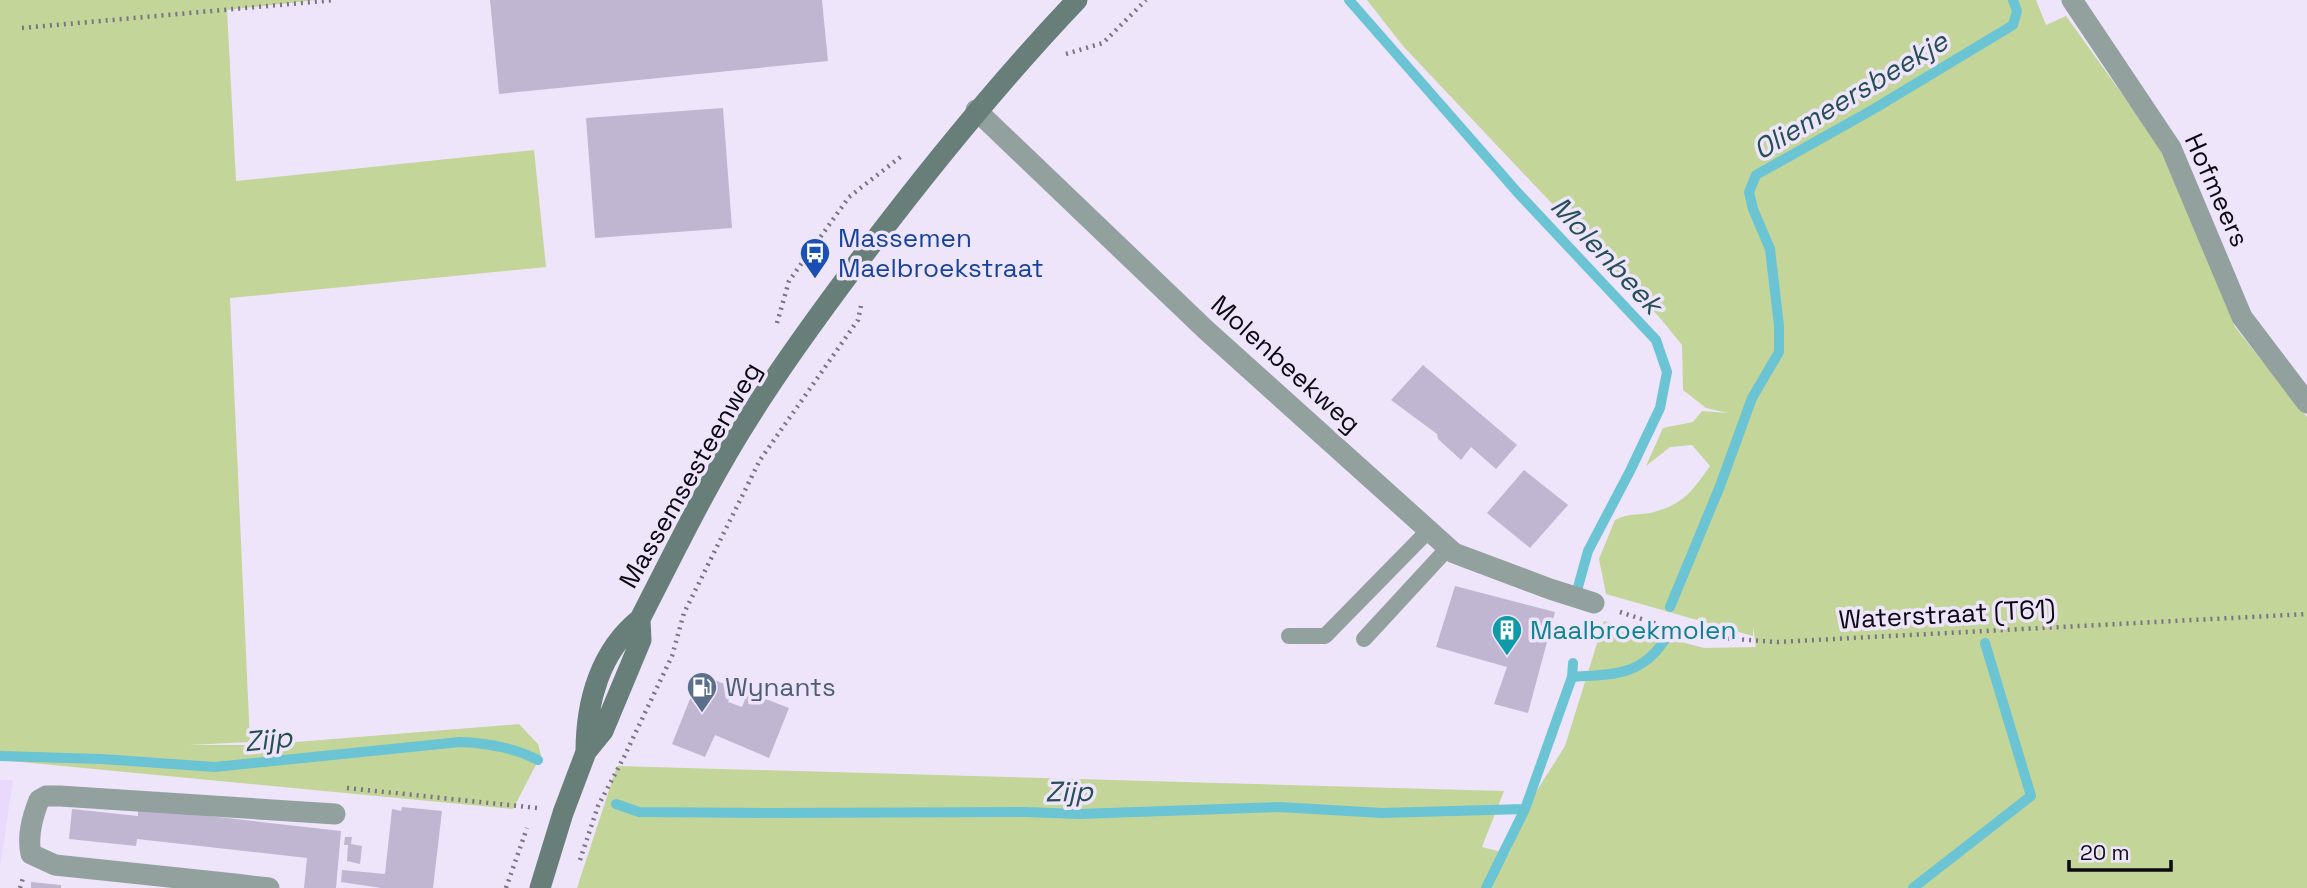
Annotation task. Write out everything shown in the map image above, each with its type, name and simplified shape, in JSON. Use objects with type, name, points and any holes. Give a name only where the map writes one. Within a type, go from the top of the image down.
[{"type":"main road","name":"Massemsesteenweg","points":[[540,888],[563,813],[586,752],[603,731],[641,640],[640,619],[708,488],[751,413],[842,284],[976,110],[1077,0]]},
{"type":"street","name":"Hofmeers","points":[[2072,0],[2171,148],[2242,317],[2307,403]]},
{"type":"street","name":"Molenbeekweg","points":[[976,110],[1186,312],[1454,553],[1594,603]]},
{"type":"street","points":[[269,888],[55,865],[31,854],[29,842],[33,815],[39,800],[46,796],[335,814]]},
{"type":"lane","points":[[1289,636],[1325,636],[1429,531]]},
{"type":"lane","points":[[1364,639],[1448,548]]},
{"type":"path","points":[[22,28],[335,0]]},
{"type":"path","points":[[1060,56],[1103,43],[1146,0]]},
{"type":"path","points":[[579,864],[598,806],[671,656],[684,613],[760,460],[858,320],[863,301]]},
{"type":"path","name":"Waterstraat (T61)","points":[[1594,603],[1694,636],[1777,642],[2307,614]]},
{"type":"path","points":[[335,814],[342,788],[534,807],[563,813],[590,829]]},
{"type":"shaded area","points":[[0,780],[13,780],[0,867]]},
{"type":"green space","points":[[0,0],[316,0],[227,10],[236,181],[534,150],[546,267],[230,298],[250,742],[189,745],[259,745],[519,724],[538,744],[541,755],[513,809],[0,760]]},
{"type":"green space","points":[[1367,0],[2036,0],[2046,25],[2066,16],[2155,140],[2171,172],[2235,327],[2307,417],[2307,888],[577,888],[617,766],[1504,791],[1482,847],[1509,854],[1529,803],[1565,746],[1604,621],[1704,648],[1756,647],[1753,626],[1753,636],[1606,594],[1599,559],[1615,520],[1673,505],[1693,489],[1710,466],[1692,445],[1670,447],[1646,466],[1663,428],[1693,422],[1702,411],[1728,413],[1706,408],[1683,390],[1682,345],[1660,318],[1403,46]]},
{"type":"building","points":[[490,0],[822,0],[828,61],[499,94]]},
{"type":"building","points":[[723,108],[732,228],[595,238],[586,118]]},
{"type":"building","points":[[1423,365],[1517,445],[1496,469],[1471,447],[1461,460],[1438,439],[1437,434],[1391,400]]},
{"type":"building","points":[[1524,470],[1568,505],[1530,548],[1487,513]]},
{"type":"building","name":"Maalbroekmolen","points":[[1455,586],[1555,612],[1528,713],[1494,704],[1507,667],[1436,647]]},
{"type":"building","points":[[700,674],[734,688],[728,702],[742,707],[748,692],[789,708],[769,758],[715,735],[705,757],[672,744]]},
{"type":"building","points":[[402,807],[442,811],[433,888],[381,888],[341,882],[342,870],[385,874],[392,809],[401,811]]},
{"type":"building","points":[[138,808],[341,831],[336,888],[304,888],[307,858],[137,839],[136,846],[69,839],[72,809],[138,816]]},
{"type":"building","points":[[345,837],[352,837],[351,844],[362,846],[360,864],[347,861],[348,845],[344,845]]},
{"type":"building","points":[[31,882],[61,885],[61,888],[31,888]]},
{"type":"waterway","name":"Molenbeek","points":[[1349,0],[1518,193],[1656,340],[1667,372],[1660,408],[1588,551],[1578,587]]},
{"type":"waterway","name":"Oliemeersbeekje","points":[[1670,607],[1720,486],[1752,398],[1779,352],[1779,326],[1770,249],[1753,209],[1749,192],[1756,175],[1872,110],[2013,25],[2017,11],[2013,0]]},
{"type":"waterway","name":"Oliemeersbeekje","points":[[1572,677],[1612,674],[1635,667],[1655,653],[1664,641]]},
{"type":"waterway","points":[[1913,888],[2031,796],[1985,643]]},
{"type":"waterway","name":"Molenbeek","points":[[1486,888],[1525,809],[1572,677],[1573,663]]},
{"type":"waterway","name":"Zijp","points":[[0,756],[102,759],[215,767],[460,742],[499,746],[538,760]]},
{"type":"waterway","name":"Zijp","points":[[616,804],[639,812],[772,813],[1079,814],[1279,807],[1382,813],[1525,809]]},
{"type":"place","name":"Massemen Maelbroekstraat","points":[[815,280]]},
{"type":"place","name":"Maalbroekmolen","points":[[1507,657]]},
{"type":"place","name":"Wynants","points":[[702,714]]}]
